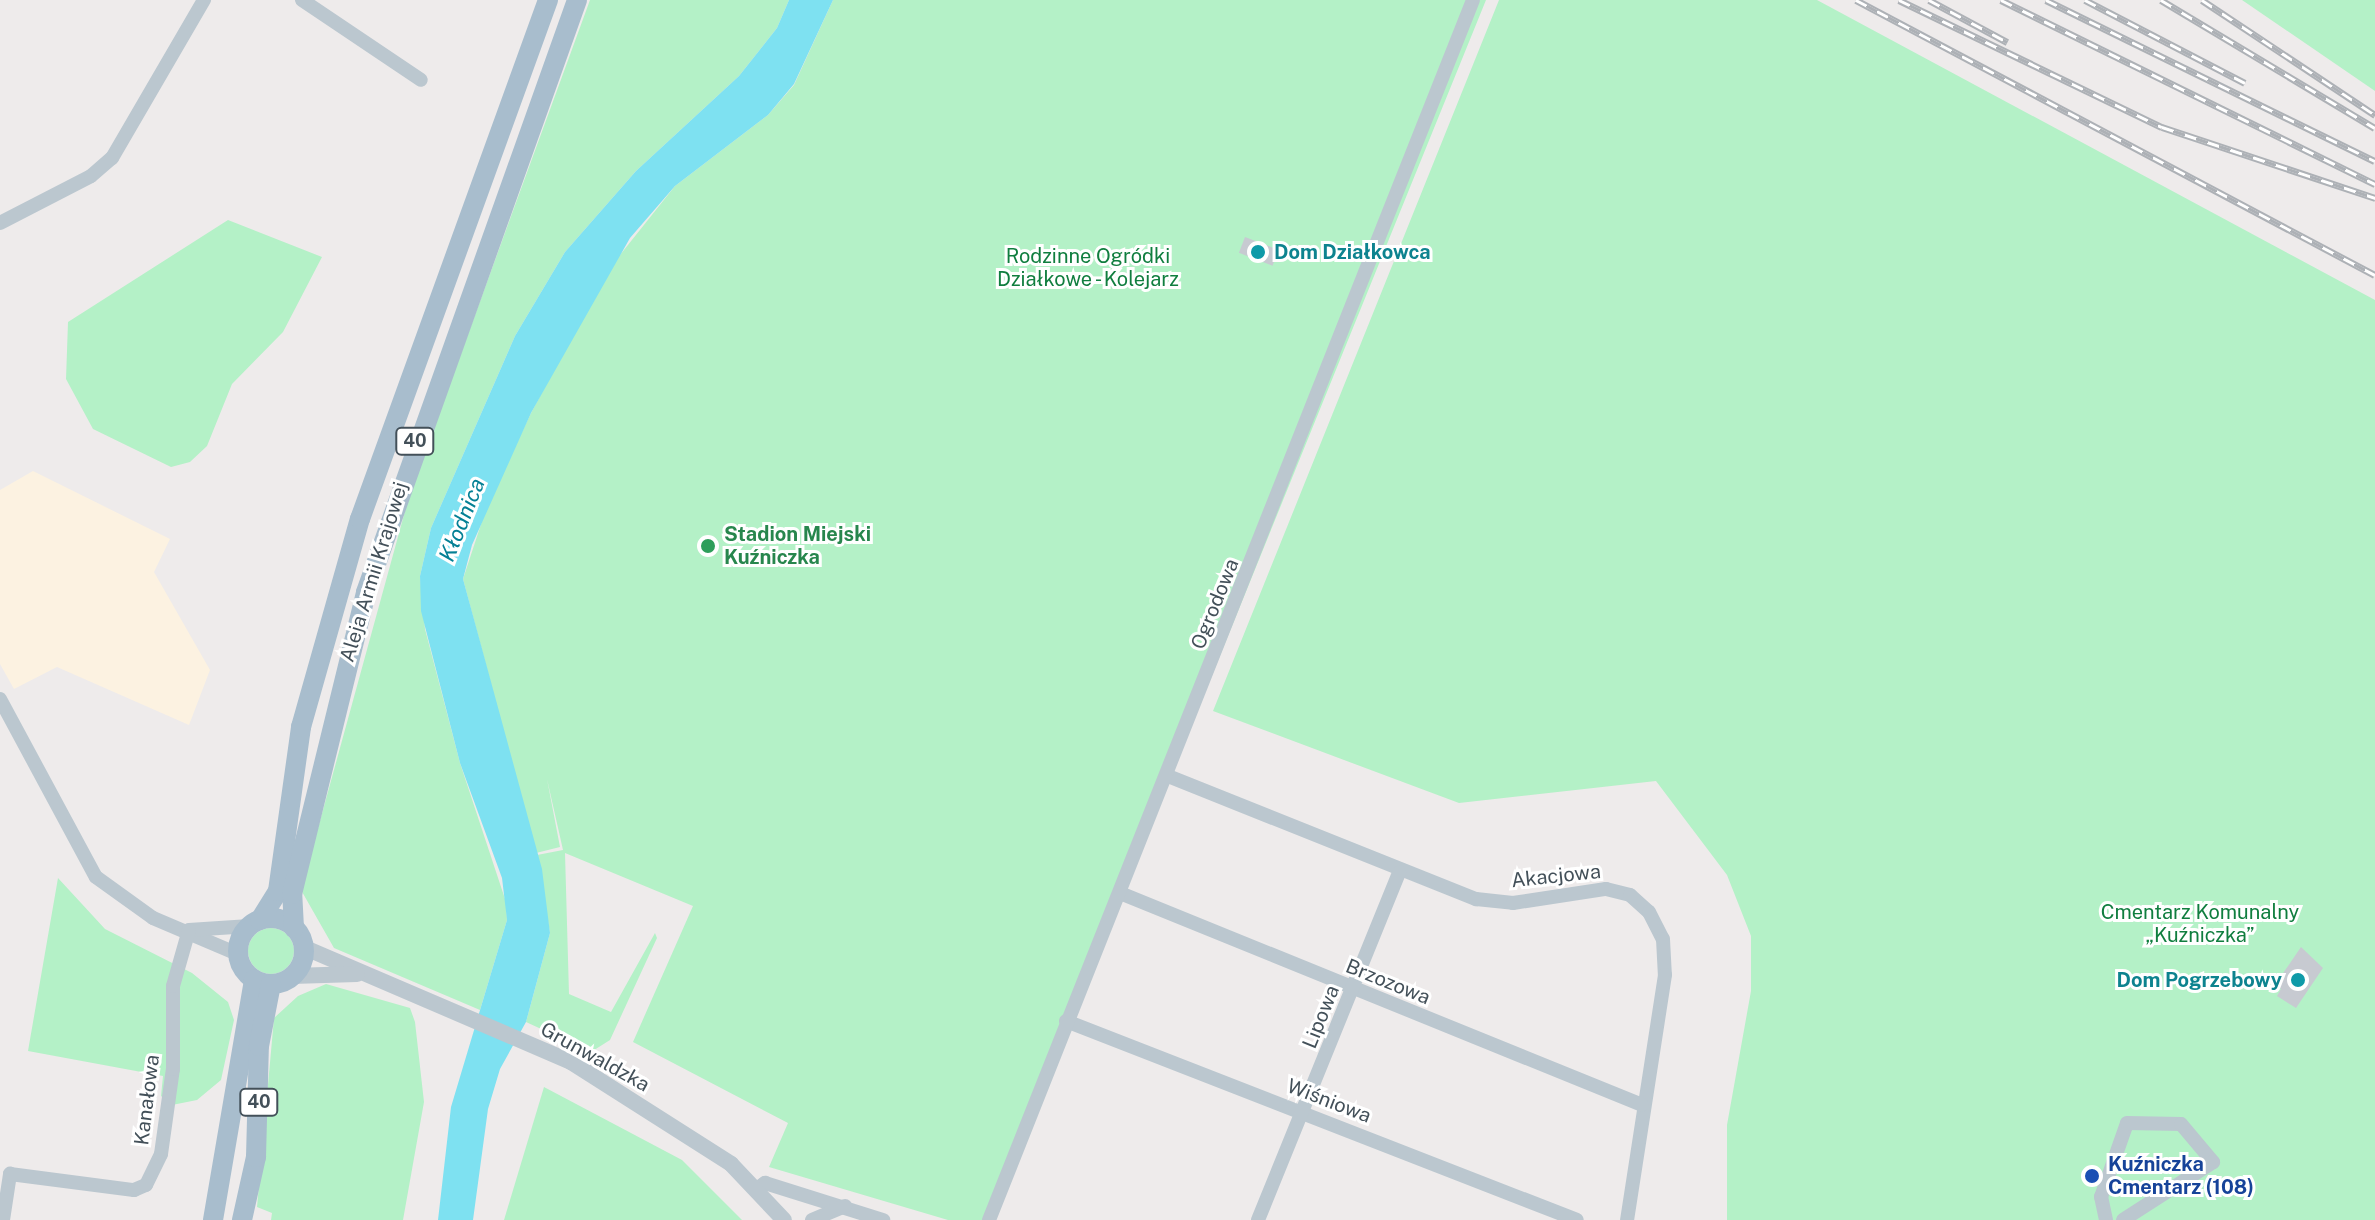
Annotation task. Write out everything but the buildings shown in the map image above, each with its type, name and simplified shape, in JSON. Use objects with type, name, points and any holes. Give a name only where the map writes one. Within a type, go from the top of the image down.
[{"type":"main road","name":"Aleja Armii Krajowej","points":[[238,954],[278,891],[301,727],[360,519],[548,0]]},
{"type":"main road","name":"Aleja Armii Krajowej","points":[[303,947],[294,928],[292,894],[366,592],[577,0]]},
{"type":"main road","points":[[255,923],[278,919],[294,928]]},
{"type":"main road","points":[[238,954],[263,982],[292,976],[303,947]]},
{"type":"main road","name":"40","points":[[213,1220],[263,982]]},
{"type":"main road","name":"40","points":[[242,1220],[256,1157],[263,982]]},
{"type":"street","points":[[0,223],[91,176],[112,158],[204,0]]},
{"type":"street","points":[[302,0],[421,80]]},
{"type":"street","name":"Ogrodowa","points":[[989,1220],[1066,1021],[1168,776],[1473,0]]},
{"type":"street","points":[[0,699],[96,877],[133,907],[238,954]]},
{"type":"street","name":"Akacjowa","points":[[1168,776],[1399,872],[1476,899],[1513,903],[1606,889],[1630,895],[1649,912],[1663,939],[1665,975],[1642,1105],[1627,1220]]},
{"type":"street","name":"Lipowa","points":[[1258,1220],[1354,990],[1399,872]]},
{"type":"street","name":"Brzozowa","points":[[1120,893],[1642,1105]]},
{"type":"street","points":[[189,930],[255,923]]},
{"type":"street","name":"Kanałowa","points":[[3,1220],[10,1174],[121,1189],[146,1185],[161,1154],[173,1069],[173,986],[189,930]]},
{"type":"street","name":"Grunwaldzka","points":[[303,947],[358,974],[552,1052],[678,1128],[758,1188],[784,1220]]},
{"type":"street","name":"Grunwaldzka","points":[[292,976],[358,974]]},
{"type":"street","name":"Wiśniowa","points":[[1066,1021],[1577,1220]]},
{"type":"street","points":[[2106,1220],[2101,1197],[2127,1123],[2181,1124],[2213,1162],[2123,1220]]},
{"type":"street","points":[[758,1188],[765,1183],[845,1206],[873,1218]]},
{"type":"street","points":[[812,1220],[845,1206]]},
{"type":"shaded area","points":[[33,471],[170,539],[154,572],[210,670],[189,725],[57,667],[14,689],[0,664],[0,490]]},
{"type":"green space","points":[[590,0],[789,0],[777,28],[739,76],[636,171],[565,252],[515,336],[431,528],[420,576],[425,629],[460,763],[506,902],[507,920],[480,1010],[334,948],[301,890],[410,493]]},
{"type":"green space","name":"Rodzinne Ogródki Działkowe - Kolejarz","points":[[833,0],[1486,0],[991,1220],[948,1220],[769,1167],[788,1123],[633,1042],[693,906],[565,853],[569,994],[611,1012],[655,933],[657,938],[610,1040],[591,1052],[526,1022],[550,933],[537,855],[563,850],[547,779],[560,847],[536,853],[463,579],[487,506],[531,413],[608,270],[675,186],[768,115],[794,85]]},
{"type":"green space","name":"Cmentarz Komunalny „Kuźniczka”","points":[[1499,0],[1817,0],[2375,300],[2375,1220],[1727,1220],[1727,1125],[1751,991],[1751,936],[1727,875],[1656,781],[1459,803],[1213,711]]},
{"type":"green space","points":[[2242,0],[2375,0],[2375,91]]},
{"type":"green space","points":[[228,220],[322,257],[283,332],[232,384],[207,446],[190,462],[171,467],[93,429],[66,379],[68,322]]},
{"type":"green space","points":[[58,878],[105,929],[192,973],[228,1002],[234,1020],[221,1080],[197,1100],[172,1105],[161,1096],[163,1076],[28,1051]]},
{"type":"green space","points":[[271,928],[280,929],[287,935],[293,942],[293,960],[287,967],[280,973],[271,974],[262,973],[255,967],[249,960],[248,951],[249,942],[255,935],[262,929]]},
{"type":"green space","points":[[326,984],[410,1008],[415,1022],[424,1102],[403,1220],[271,1220],[272,1213],[257,1207],[274,1018],[298,996]]},
{"type":"green space","points":[[544,1087],[682,1160],[742,1220],[504,1220]]},
{"type":"water","name":"Kłodnica","points":[[789,0],[833,0],[794,84],[768,115],[675,186],[630,238],[531,413],[472,545],[463,579],[542,869],[550,933],[526,1022],[500,1069],[488,1109],[473,1220],[438,1220],[451,1107],[507,920],[502,878],[460,763],[421,611],[420,576],[431,528],[515,336],[565,252],[636,171],[739,76],[777,28]]},
{"type":"railway","points":[[1856,0],[2375,275]]},
{"type":"railway","points":[[1899,0],[2162,127],[2375,198]]},
{"type":"railway","points":[[1929,0],[2007,42]]},
{"type":"railway","points":[[2001,0],[2375,184]]},
{"type":"railway","points":[[2046,0],[2375,161]]},
{"type":"railway","points":[[2085,0],[2245,83]]},
{"type":"railway","points":[[2161,0],[2375,128]]},
{"type":"railway","points":[[2202,0],[2375,115]]},
{"type":"place","name":"Dom Działkowca","points":[[1258,252]]},
{"type":"place","name":"Stadion Miejski Kuźniczka","points":[[708,546]]},
{"type":"place","name":"Dom Pogrzebowy","points":[[2298,980]]},
{"type":"place","name":"Kuźniczka Cmentarz (108)","points":[[2092,1176]]}]
